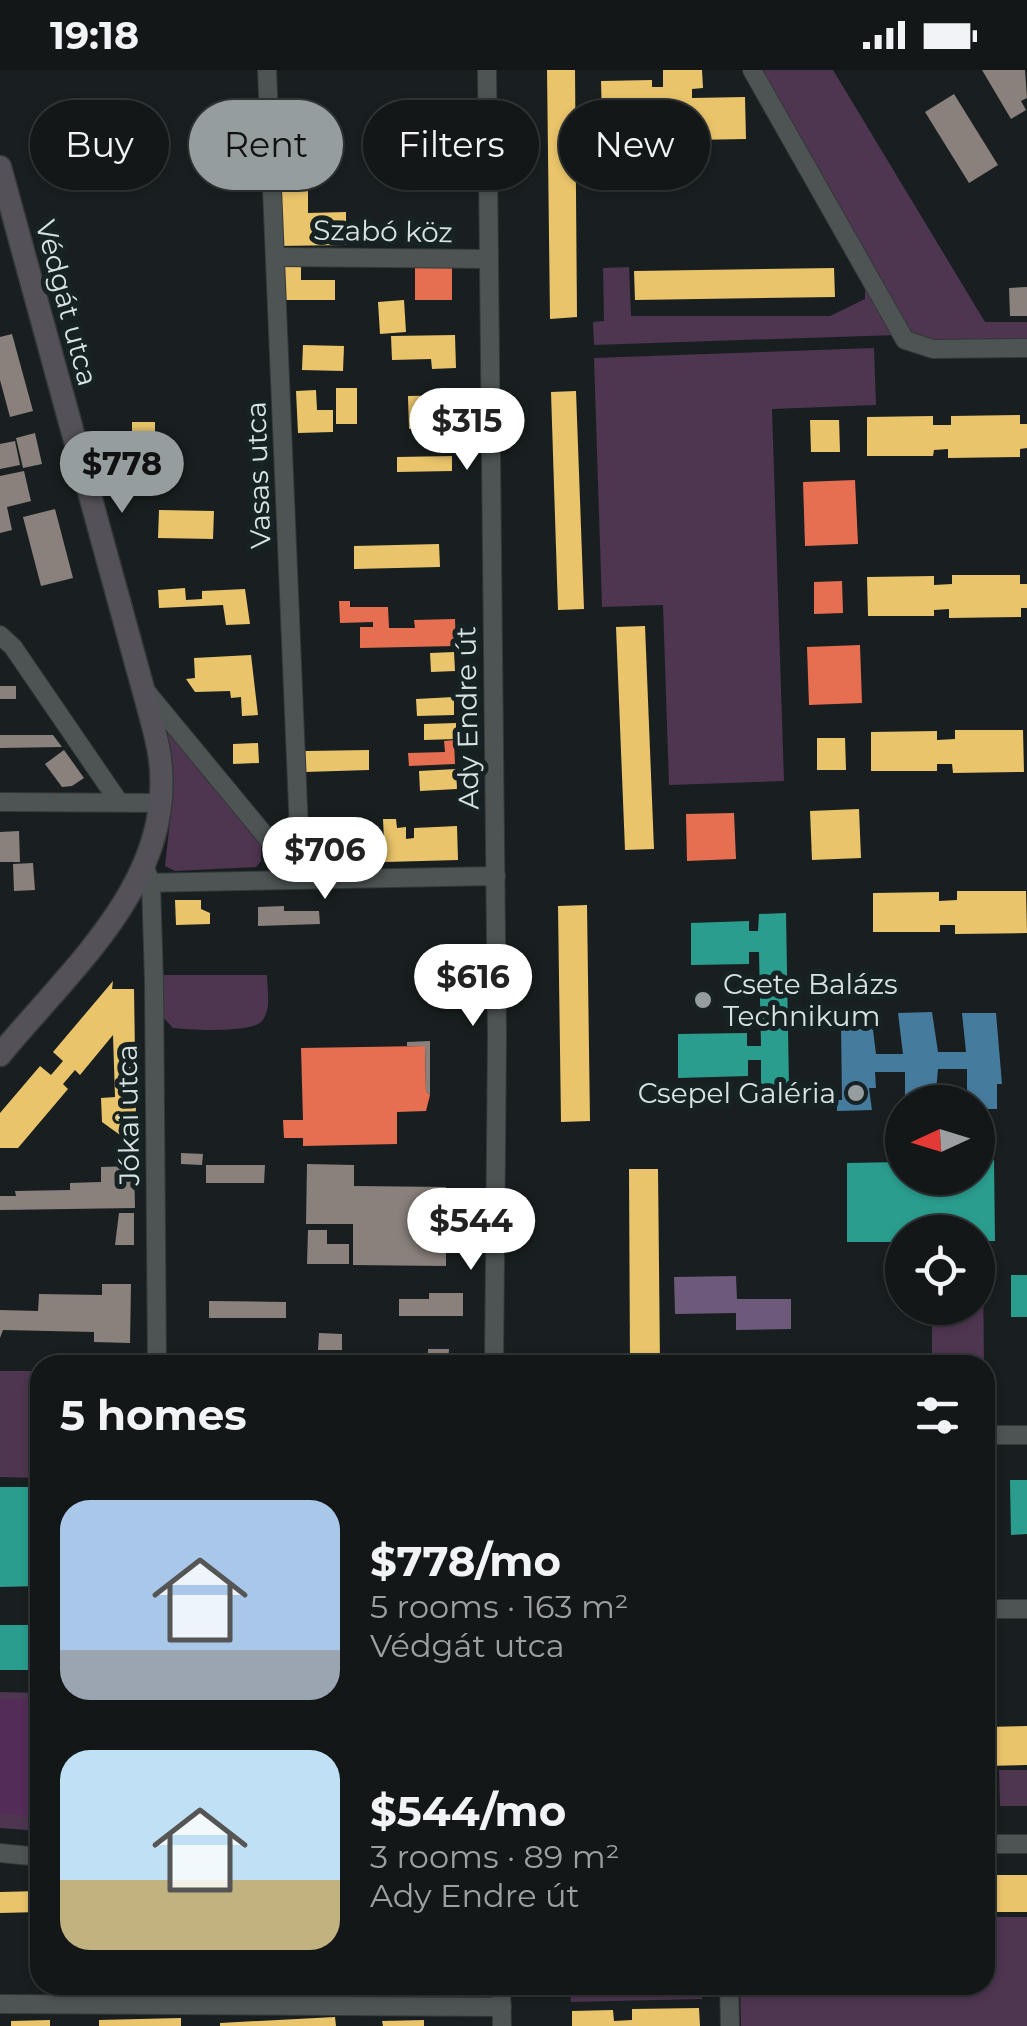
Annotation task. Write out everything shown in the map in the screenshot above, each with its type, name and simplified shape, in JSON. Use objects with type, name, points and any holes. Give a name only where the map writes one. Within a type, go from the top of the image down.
[{"type":"main road","name":"Védgát utca","points":[[0,167],[160,754],[161,803],[144,877],[118,916],[0,1054]]},
{"type":"street","name":"Vasas utca","points":[[267,70],[300,878]]},
{"type":"street","name":"Ady Endre út","points":[[488,70],[496,876],[494,1355]]},
{"type":"street","points":[[752,70],[905,340],[932,349],[1027,348]]},
{"type":"street","name":"Szabó köz","points":[[277,257],[489,259]]},
{"type":"street","points":[[0,635],[13,646],[119,802]]},
{"type":"street","name":"Védgát utca","points":[[142,685],[300,878]]},
{"type":"street","points":[[0,802],[161,803]]},
{"type":"street","points":[[144,877],[496,876]]},
{"type":"street","name":"Jókai utca","points":[[144,877],[157,1355]]},
{"type":"street","points":[[995,1436],[1027,1435]]},
{"type":"street","points":[[995,1609],[1027,1609]]},
{"type":"street","points":[[995,1844],[1027,1844]]},
{"type":"street","points":[[0,1853],[30,1857]]},
{"type":"street","points":[[729,1995],[730,2026]]},
{"type":"street","points":[[0,2004],[502,2016]]},
{"type":"shaded area","points":[[759,70],[833,70],[985,322],[1027,322],[1027,343],[930,343],[910,334]]},
{"type":"shaded area","points":[[629,267],[631,316],[830,316],[865,299],[865,282],[896,335],[594,345],[593,322],[604,321],[603,268]]},
{"type":"shaded area","points":[[874,348],[876,405],[772,409],[784,781],[669,785],[663,605],[602,607],[594,358]]},
{"type":"shaded area","points":[[170,731],[261,841],[261,861],[256,867],[175,871],[165,866],[171,812],[165,736]]},
{"type":"shaded area","points":[[162,975],[267,975],[267,1012],[261,1022],[245,1028],[173,1028],[162,1016]]},
{"type":"shaded area","points":[[932,1325],[984,1325],[984,1355],[932,1355]]},
{"type":"shaded area","points":[[0,1371],[30,1371],[30,1478],[0,1477]]},
{"type":"shaded area","points":[[0,1692],[30,1693],[30,1830],[0,1828]]},
{"type":"shaded area","points":[[0,1699],[30,1699],[30,1816],[0,1813]]},
{"type":"shaded area","points":[[999,1770],[1027,1770],[1027,1806],[1000,1806]]},
{"type":"shaded area","points":[[995,1917],[1027,1917],[1027,2026],[741,2026],[740,1995],[995,1995]]},
{"type":"shaded area","points":[[571,1995],[702,1995],[702,1999],[571,2002]]},
{"type":"building: Homes","points":[[547,70],[575,70],[575,100],[559,100],[559,190],[576,190],[577,317],[550,319]]},
{"type":"building: Homes","points":[[663,70],[702,70],[703,88],[692,89],[692,98],[745,97],[746,139],[710,140],[710,100],[601,100],[601,81],[652,80],[652,87],[663,87]]},
{"type":"building: Homes","points":[[278,190],[308,190],[308,213],[346,212],[346,245],[279,246]]},
{"type":"building: Homes","points":[[281,267],[301,267],[301,280],[335,280],[335,300],[282,300]]},
{"type":"building: Homes","points":[[834,268],[835,297],[635,300],[634,271]]},
{"type":"building: Homes","points":[[404,300],[406,332],[380,334],[378,302]]},
{"type":"building: Homes","points":[[455,335],[456,368],[432,369],[431,359],[392,360],[391,336]]},
{"type":"building: Homes","points":[[303,345],[344,346],[343,371],[302,370]]},
{"type":"building: Homes","points":[[336,388],[357,388],[357,424],[336,424]]},
{"type":"building: Homes","points":[[316,390],[317,410],[333,410],[333,432],[298,433],[296,391]]},
{"type":"building: Homes","points":[[576,391],[584,609],[558,610],[551,392]]},
{"type":"building: Homes","points":[[454,395],[455,427],[409,429],[408,396]]},
{"type":"building: Homes","points":[[1020,415],[1020,424],[1027,424],[1027,448],[1020,449],[1020,457],[948,458],[948,449],[934,450],[933,456],[867,456],[867,417],[933,416],[933,425],[951,425],[951,416]]},
{"type":"building: Homes","points":[[810,420],[839,420],[840,452],[811,452]]},
{"type":"building: Homes","points":[[132,422],[155,422],[155,438],[132,438]]},
{"type":"building: Homes","points":[[164,456],[165,476],[114,477],[110,457]]},
{"type":"building: Homes","points":[[452,456],[452,471],[397,472],[397,457]]},
{"type":"building: Homes","points":[[159,510],[214,511],[213,539],[158,538]]},
{"type":"building: Homes","points":[[439,544],[440,567],[354,569],[354,546]]},
{"type":"building: Homes","points":[[952,575],[1020,575],[1020,584],[1027,584],[1027,608],[1021,608],[1021,617],[949,618],[949,609],[934,610],[934,616],[868,616],[867,577],[934,576],[934,585],[952,584]]},
{"type":"building: Homes","points":[[185,588],[186,600],[202,599],[202,591],[245,589],[250,624],[226,625],[223,605],[159,608],[158,590]]},
{"type":"building: Homes","points":[[645,626],[654,849],[625,850],[616,627]]},
{"type":"building: Homes","points":[[454,652],[455,671],[431,672],[430,653]]},
{"type":"building: Homes","points":[[251,655],[258,715],[242,716],[241,697],[231,698],[230,691],[195,692],[186,679],[195,678],[194,658]]},
{"type":"building: Homes","points":[[454,697],[454,715],[417,716],[416,699]]},
{"type":"building: Homes","points":[[456,723],[456,739],[424,740],[424,724]]},
{"type":"building: Homes","points":[[955,730],[1023,730],[1024,772],[953,773],[952,764],[937,764],[937,771],[871,771],[871,732],[937,731],[937,740],[955,739]]},
{"type":"building: Homes","points":[[817,738],[845,738],[846,770],[817,770]]},
{"type":"building: Homes","points":[[258,743],[259,763],[233,764],[233,744]]},
{"type":"building: Homes","points":[[369,750],[369,770],[305,772],[305,751]]},
{"type":"building: Homes","points":[[456,769],[457,789],[420,791],[419,771]]},
{"type":"building: Homes","points":[[859,809],[861,858],[812,860],[810,811]]},
{"type":"building: Homes","points":[[383,819],[396,819],[397,828],[406,827],[406,839],[414,838],[414,828],[457,826],[458,860],[385,862]]},
{"type":"building: Homes","points":[[343,833],[359,833],[359,859],[316,860],[316,841],[344,840]]},
{"type":"building: Homes","points":[[957,891],[1026,891],[1027,933],[955,934],[955,925],[940,925],[940,932],[873,932],[873,893],[939,892],[939,901],[957,900]]},
{"type":"building: Homes","points":[[175,900],[201,900],[201,909],[210,913],[210,924],[176,925]]},
{"type":"building: Homes","points":[[587,905],[590,1121],[561,1122],[558,906]]},
{"type":"building: Homes","points":[[113,981],[112,989],[134,989],[136,1118],[131,1118],[127,1140],[102,1122],[101,1098],[115,1097],[113,1035],[80,1075],[75,1070],[63,1084],[68,1089],[18,1148],[0,1148],[0,1113],[40,1066],[51,1075],[63,1061],[53,1052]]},
{"type":"building: Homes","points":[[629,1169],[658,1169],[660,1355],[630,1355]]},
{"type":"building: Homes","points":[[1027,1726],[1027,1765],[995,1766],[995,1727]]},
{"type":"building: Homes","points":[[995,1875],[1027,1875],[1027,1912],[995,1912]]},
{"type":"building: Homes","points":[[30,1891],[30,1912],[0,1913],[0,1892]]},
{"type":"building: Homes","points":[[699,2008],[700,2026],[572,2026],[572,2011],[613,2010],[614,2021],[632,2020],[632,2009]]},
{"type":"building: Homes","points":[[335,2017],[336,2026],[220,2026],[220,2023]]},
{"type":"building: Homes","points":[[181,2018],[181,2026],[99,2026],[99,2020]]},
{"type":"building: Homes","points":[[50,2020],[50,2026],[11,2026],[11,2021]]},
{"type":"building: Homes","points":[[424,2020],[424,2026],[383,2026],[382,2021]]},
{"type":"building: Shops","points":[[415,267],[452,267],[452,300],[415,300]]},
{"type":"building: Shops","points":[[855,480],[858,544],[805,546],[803,482]]},
{"type":"building: Shops","points":[[842,581],[843,613],[814,614],[814,582]]},
{"type":"building: Shops","points":[[339,601],[350,601],[350,607],[388,607],[389,628],[415,628],[414,620],[455,619],[456,646],[360,648],[360,627],[373,627],[373,622],[340,623]]},
{"type":"building: Shops","points":[[860,645],[862,703],[809,705],[807,647]]},
{"type":"building: Shops","points":[[454,740],[455,764],[409,766],[408,753],[445,752],[444,741]]},
{"type":"building: Shops","points":[[734,813],[736,859],[687,861],[686,814]]},
{"type":"building: Shops","points":[[425,1046],[426,1091],[430,1095],[426,1111],[397,1112],[397,1144],[303,1146],[303,1138],[284,1138],[283,1120],[303,1120],[301,1048]]},
{"type":"building: Offices","points":[[736,1276],[737,1299],[791,1299],[791,1329],[736,1330],[736,1313],[675,1314],[674,1277]]},
{"type":"building: Schools","points":[[786,913],[789,1087],[761,1087],[761,1060],[748,1060],[748,1076],[678,1078],[678,1034],[747,1033],[747,1046],[761,1046],[759,952],[749,952],[749,964],[691,965],[691,923],[749,921],[749,931],[758,931],[759,914]]},
{"type":"building: Schools","points":[[885,1162],[885,1195],[994,1195],[995,1215],[885,1215],[885,1242],[847,1242],[847,1163]]},
{"type":"building: Schools","points":[[1011,1275],[1027,1275],[1027,1317],[1011,1317]]},
{"type":"building: Schools","points":[[1010,1480],[1027,1480],[1027,1534],[1011,1535]]},
{"type":"building: Schools","points":[[0,1487],[30,1487],[30,1586],[0,1587]]},
{"type":"building: Schools","points":[[0,1625],[30,1625],[30,1670],[0,1670]]},
{"type":"building: Public","points":[[932,1012],[938,1052],[966,1052],[962,1013],[996,1013],[1002,1084],[997,1084],[997,1109],[995,1085],[967,1085],[967,1069],[938,1069],[937,1085],[905,1085],[905,1072],[875,1072],[876,1088],[869,1088],[872,1110],[837,1111],[837,1100],[842,1100],[841,1026],[836,1026],[836,1015],[871,1014],[876,1054],[903,1054],[898,1013]]},
{"type":"building: Industry","points":[[982,70],[1025,70],[1027,98],[1021,101],[1026,110],[1011,119]]},
{"type":"building: Industry","points":[[954,94],[998,165],[969,183],[925,112]]},
{"type":"building: Industry","points":[[1027,287],[1027,316],[1010,316],[1009,288]]},
{"type":"building: Industry","points":[[12,334],[33,411],[10,417],[0,380],[0,337]]},
{"type":"building: Industry","points":[[35,433],[42,464],[23,468],[16,438]]},
{"type":"building: Industry","points":[[15,441],[20,465],[0,469],[0,444]]},
{"type":"building: Industry","points":[[24,471],[31,501],[7,507],[12,530],[0,533],[0,476]]},
{"type":"building: Industry","points":[[55,509],[73,578],[41,586],[23,517]]},
{"type":"building: Industry","points":[[0,686],[16,686],[16,699],[0,699]]},
{"type":"building: Industry","points":[[0,735],[53,735],[62,747],[0,748]]},
{"type":"building: Industry","points":[[64,750],[84,778],[62,787],[45,764]]},
{"type":"building: Industry","points":[[19,831],[20,862],[0,862],[0,832]]},
{"type":"building: Industry","points":[[33,863],[35,890],[14,891],[13,864]]},
{"type":"building: Industry","points":[[284,906],[284,911],[319,911],[320,924],[258,926],[258,907]]},
{"type":"building: Industry","points":[[430,1041],[430,1095],[426,1091],[425,1046],[407,1046],[407,1042]]},
{"type":"building: Industry","points":[[181,1153],[203,1154],[202,1165],[181,1164]]},
{"type":"building: Industry","points":[[307,1164],[354,1165],[354,1186],[446,1187],[446,1266],[353,1265],[353,1224],[306,1224]]},
{"type":"building: Industry","points":[[206,1165],[265,1165],[264,1183],[206,1183]]},
{"type":"building: Industry","points":[[134,1166],[135,1208],[0,1210],[0,1196],[16,1196],[15,1191],[70,1190],[70,1183],[101,1182],[101,1167]]},
{"type":"building: Industry","points":[[119,1213],[134,1213],[134,1245],[115,1245]]},
{"type":"building: Industry","points":[[308,1230],[327,1230],[327,1244],[349,1244],[349,1264],[307,1264]]},
{"type":"building: Industry","points":[[102,1284],[131,1284],[130,1343],[94,1342],[94,1332],[3,1330],[0,1338],[0,1310],[38,1311],[39,1294],[102,1295]]},
{"type":"building: Industry","points":[[429,1293],[463,1293],[463,1316],[399,1316],[399,1299],[429,1299]]},
{"type":"building: Industry","points":[[209,1301],[286,1302],[286,1318],[209,1318]]},
{"type":"building: Industry","points":[[319,1333],[342,1334],[342,1350],[318,1350]]},
{"type":"building: Industry","points":[[428,1349],[449,1349],[449,1355],[428,1355]]},
{"type":"place","name":"Csete Balázs Technikum","points":[[703,1000]]},
{"type":"place","name":"Csepel Galéria","points":[[856,1093]]}]
